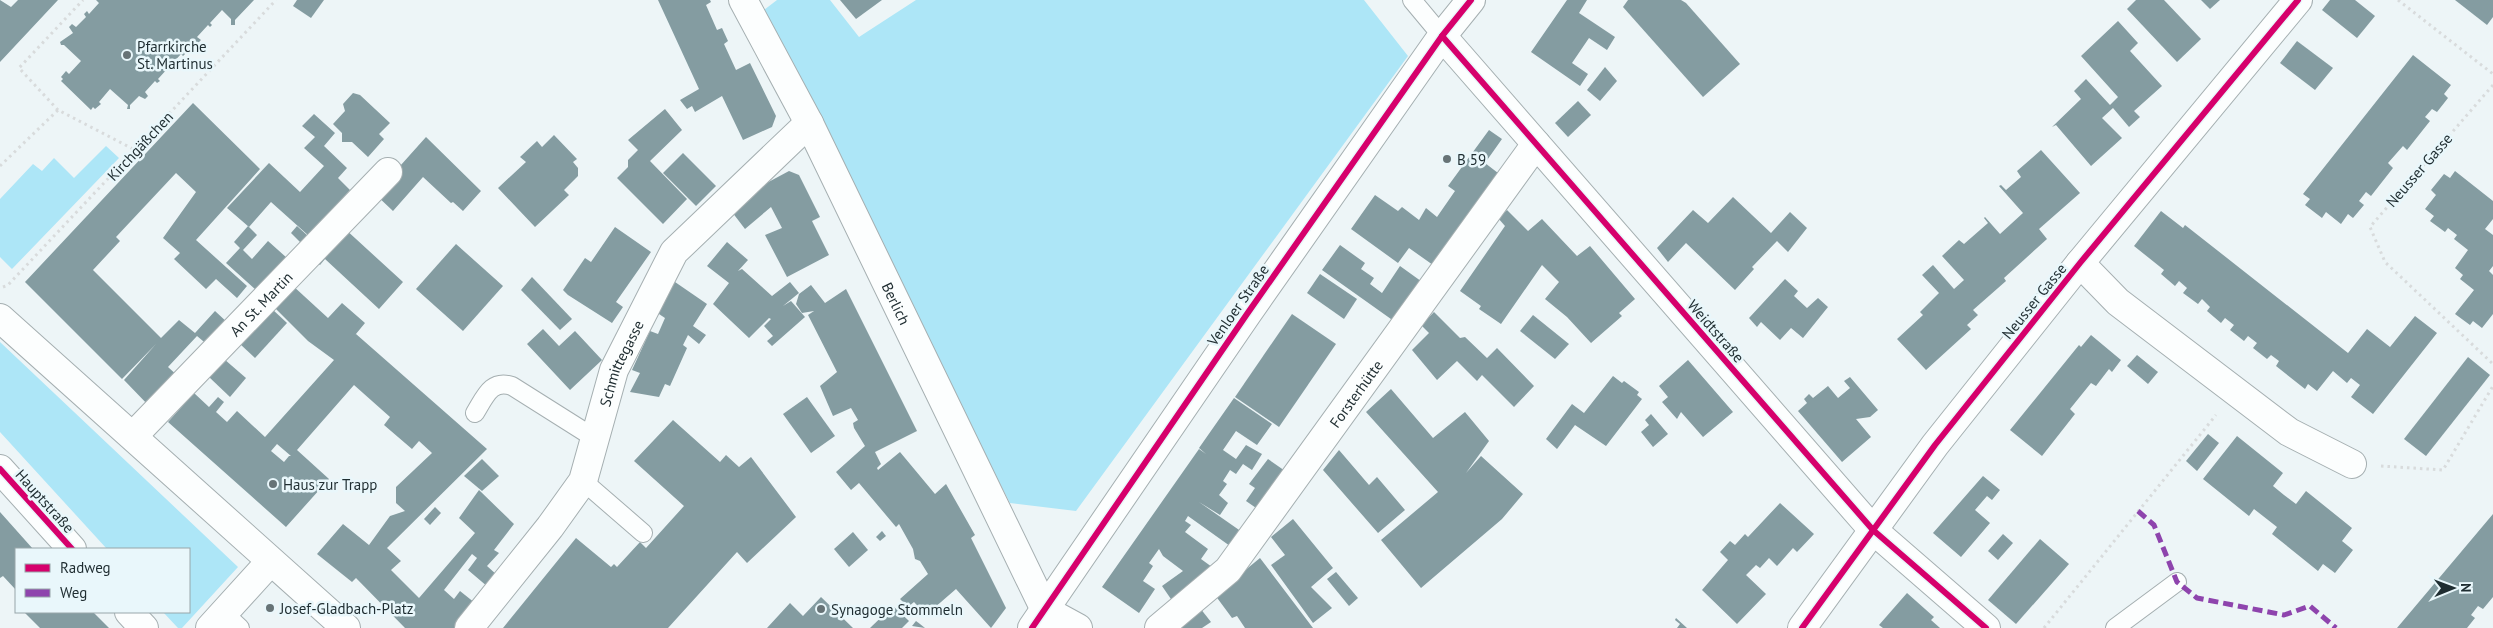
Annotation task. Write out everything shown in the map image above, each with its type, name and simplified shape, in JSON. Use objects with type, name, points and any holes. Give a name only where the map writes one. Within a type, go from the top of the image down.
[{"type":"street","name":"Berlich","points":[[743,0],[809,123],[1038,619]]},
{"type":"street","name":"Venloer Straße","points":[[1038,619],[1247,314],[1442,36],[1471,0]]},
{"type":"street","name":"Neusser Gasse","points":[[1802,628],[1935,445],[2080,263],[2298,0]]},
{"type":"street","name":"Weidtstraße","points":[[1442,36],[1874,530],[1986,628]]},
{"type":"street","name":"Schmittegasse","points":[[469,628],[550,527],[583,481],[614,370],[674,252],[809,123]]},
{"type":"street","name":"Forsterhütte","points":[[1159,628],[1228,570],[1536,144]]},
{"type":"street","name":"An St. Martin","points":[[133,436],[388,172]]},
{"type":"street","name":"Neusser Gasse","points":[[2080,263],[2118,302],[2289,432],[2352,464]]},
{"type":"street","points":[[0,318],[133,436],[270,562],[346,628]]},
{"type":"street","name":"Hauptstraße","points":[[0,469],[71,548]]},
{"type":"street","points":[[224,623],[270,562]]},
{"type":"street","points":[[130,613],[144,628]]},
{"type":"street","points":[[1038,619],[1078,628]]},
{"type":"lane","points":[[1412,0],[1442,36]]},
{"type":"lane","points":[[475,412],[491,387],[502,383],[512,386],[596,439]]},
{"type":"lane","points":[[583,481],[643,533]]},
{"type":"lane","points":[[2114,628],[2177,582]]},
{"type":"path","points":[[83,0],[19,68],[58,110],[136,151]]},
{"type":"path","points":[[2398,0],[2493,74]]},
{"type":"path","points":[[0,166],[58,110]]},
{"type":"path","points":[[2352,464],[2443,470],[2493,386]]},
{"type":"path","points":[[2044,628],[2235,391]]},
{"type":"shaded area","points":[[777,0],[830,0],[859,37],[916,0],[1364,0],[1408,56],[1076,511],[1010,503],[760,13]]},
{"type":"shaded area","points":[[106,146],[119,158],[12,269],[0,257],[0,199],[33,164],[42,171],[54,158],[74,178]]},
{"type":"shaded area","points":[[0,342],[238,567],[182,628],[178,628],[164,613],[190,613],[190,548],[106,548],[0,432]]},
{"type":"building","points":[[0,0],[11,7],[18,0],[58,0],[0,62]]},
{"type":"building","name":"Pfarrkirche St. Martinus","points":[[96,0],[254,0],[235,20],[235,25],[231,25],[231,19],[222,10],[210,23],[212,25],[210,27],[208,25],[197,37],[201,40],[198,43],[194,40],[184,51],[186,53],[183,56],[181,54],[171,65],[175,68],[172,71],[168,68],[158,79],[160,81],[157,83],[155,81],[145,92],[148,96],[145,99],[139,96],[130,105],[130,109],[127,109],[128,105],[110,89],[99,102],[101,104],[95,109],[93,107],[91,110],[61,81],[63,79],[61,77],[66,71],[69,74],[81,61],[64,45],[61,45],[60,42],[73,33],[69,27],[72,24],[76,27],[86,17],[84,14],[87,11],[89,14],[99,3]]},
{"type":"building","points":[[297,0],[324,0],[311,18],[293,6]]},
{"type":"building","points":[[658,0],[710,0],[711,2],[706,5],[717,30],[722,28],[728,41],[724,44],[736,70],[750,63],[776,116],[772,127],[743,140],[722,96],[695,112],[692,106],[687,109],[680,100],[699,89]]},
{"type":"building","points":[[840,0],[882,0],[856,19]]},
{"type":"building","points":[[1567,0],[1587,0],[1579,13],[1615,37],[1607,50],[1589,38],[1572,63],[1588,74],[1580,86],[1531,52]]},
{"type":"building","points":[[1628,0],[1681,0],[1686,3],[1740,64],[1703,97],[1623,7]]},
{"type":"building","points":[[2136,0],[2164,0],[2201,39],[2177,62],[2127,9]]},
{"type":"building","points":[[2201,0],[2220,0],[2210,9]]},
{"type":"building","points":[[2330,0],[2355,0],[2375,16],[2357,38],[2322,10]]},
{"type":"building","points":[[2455,0],[2493,0],[2493,17],[2487,25]]},
{"type":"building","points":[[2118,21],[2138,43],[2130,51],[2162,86],[2134,111],[2140,117],[2129,127],[2113,108],[2102,118],[2122,138],[2091,166],[2056,125],[2052,127],[2081,99],[2074,91],[2086,79],[2110,105],[2118,97],[2081,56]]},
{"type":"building","points":[[2297,41],[2333,68],[2315,90],[2280,63]]},
{"type":"building","points":[[2413,55],[2451,85],[2444,94],[2448,98],[2437,112],[2432,109],[2425,117],[2430,121],[2407,150],[2403,146],[2388,163],[2393,168],[2371,196],[2366,192],[2359,201],[2364,205],[2353,218],[2348,214],[2341,224],[2326,212],[2322,218],[2305,205],[2310,199],[2303,194]]},
{"type":"building","points":[[1605,67],[1617,81],[1600,101],[1587,90]]},
{"type":"building","points":[[353,93],[360,95],[390,123],[379,134],[384,139],[368,157],[352,142],[342,142],[342,133],[333,124],[345,111],[343,104]]},
{"type":"building","points":[[1578,101],[1591,115],[1568,137],[1555,123]]},
{"type":"building","points":[[193,103],[260,169],[196,240],[247,286],[237,298],[216,279],[206,289],[174,259],[180,253],[163,238],[196,192],[176,173],[116,237],[120,241],[93,270],[161,338],[179,320],[195,333],[215,311],[229,324],[209,346],[197,336],[168,367],[180,378],[151,408],[124,380],[156,344],[122,379],[25,282]]},
{"type":"building","points":[[665,109],[682,130],[650,161],[687,199],[663,224],[617,178],[628,167],[628,160],[638,150],[628,140]]},
{"type":"building","points":[[314,114],[335,133],[324,146],[347,168],[338,178],[350,190],[309,236],[271,202],[249,227],[227,208],[269,163],[300,192],[324,166],[304,148],[315,137],[302,126]]},
{"type":"building","points":[[1489,130],[1502,139],[1485,163],[1498,173],[1433,265],[1409,248],[1398,263],[1351,229],[1375,195],[1398,211],[1402,207],[1419,220],[1426,208],[1437,217],[1455,191],[1448,186]]},
{"type":"building","points":[[554,135],[577,159],[573,162],[578,168],[578,176],[564,190],[569,195],[535,227],[498,188],[526,162],[520,157],[537,141],[542,147]]},
{"type":"building","points":[[426,137],[481,191],[463,211],[453,202],[451,203],[423,177],[393,211],[375,194]]},
{"type":"building","points":[[2041,150],[2080,193],[2039,229],[2047,239],[2004,278],[2006,281],[1973,310],[1978,315],[1967,325],[1971,329],[1926,370],[1897,339],[1923,315],[1920,312],[1939,293],[1922,275],[1933,265],[1954,289],[1964,280],[1942,256],[1959,240],[1964,244],[1988,223],[1985,217],[2000,234],[2023,213],[1999,186],[2001,185],[2006,190],[2021,177],[2017,171]]},
{"type":"building","points":[[683,153],[716,186],[696,206],[663,173]]},
{"type":"building","points":[[789,171],[799,175],[820,217],[812,221],[829,255],[787,277],[765,235],[782,228],[771,207],[745,229],[732,212],[761,186]]},
{"type":"building","points":[[2455,171],[2493,201],[2493,219],[2485,229],[2493,235],[2493,266],[2489,271],[2493,275],[2493,314],[2482,328],[2473,321],[2470,325],[2455,314],[2474,290],[2460,279],[2463,275],[2455,268],[2468,250],[2454,239],[2457,235],[2448,228],[2445,232],[2430,221],[2434,216],[2425,209],[2436,195],[2431,190],[2444,174],[2450,178]]},
{"type":"building","points":[[1733,197],[1771,233],[1790,212],[1807,228],[1788,252],[1777,241],[1752,267],[1754,269],[1735,290],[1686,243],[1668,262],[1657,248],[1693,210],[1708,223]]},
{"type":"building","points":[[1507,210],[1528,231],[1542,219],[1577,256],[1590,246],[1635,299],[1619,313],[1622,316],[1591,343],[1567,317],[1545,299],[1559,282],[1542,265],[1501,324],[1479,309],[1481,306],[1460,291],[1505,226],[1498,218]]},
{"type":"building","points":[[2161,211],[2183,228],[2185,225],[2348,353],[2367,329],[2390,347],[2415,316],[2437,333],[2373,414],[2351,397],[2360,385],[2351,378],[2347,383],[2333,371],[2317,391],[2308,384],[2305,389],[2276,366],[2279,361],[2271,355],[2267,359],[2253,348],[2257,343],[2248,336],[2244,341],[2230,330],[2234,325],[2225,318],[2221,323],[2207,311],[2210,307],[2202,299],[2198,304],[2183,293],[2187,288],[2179,281],[2175,286],[2161,274],[2164,270],[2134,246]]},
{"type":"building","points":[[248,226],[257,235],[243,250],[252,259],[268,241],[287,258],[257,291],[226,263],[240,248],[234,242]]},
{"type":"building","points":[[297,226],[308,236],[301,243],[291,233]]},
{"type":"building","points":[[615,227],[651,252],[616,302],[623,307],[612,323],[563,290],[585,258],[591,262]]},
{"type":"building","points":[[344,228],[403,282],[379,309],[325,259],[320,265],[316,262]]},
{"type":"building","points":[[727,242],[748,260],[738,271],[742,269],[772,296],[790,282],[799,293],[783,306],[791,301],[805,317],[772,346],[767,341],[773,336],[764,326],[771,319],[769,318],[749,338],[713,304],[729,283],[707,266]]},
{"type":"building","points":[[456,244],[503,286],[463,331],[416,289]]},
{"type":"building","points":[[1340,245],[1365,263],[1361,269],[1374,278],[1370,284],[1382,293],[1400,266],[1425,284],[1398,324],[1322,270]]},
{"type":"building","points":[[1320,274],[1357,299],[1344,319],[1307,293]]},
{"type":"building","points":[[532,277],[572,319],[560,330],[521,290]]},
{"type":"building","points":[[1785,279],[1798,291],[1794,296],[1807,308],[1818,298],[1828,307],[1803,338],[1791,328],[1780,340],[1761,322],[1757,327],[1749,318]]},
{"type":"building","points":[[675,282],[707,304],[693,326],[706,335],[699,344],[688,335],[683,345],[687,348],[670,386],[665,384],[659,397],[630,392],[640,373],[632,370],[650,331],[658,334],[665,318],[656,312]]},
{"type":"building","points":[[292,285],[328,318],[342,303],[365,323],[351,340],[356,334],[487,449],[387,548],[401,561],[391,570],[419,598],[475,533],[459,518],[479,490],[514,524],[494,550],[499,553],[487,566],[497,575],[488,587],[468,570],[477,558],[472,554],[444,590],[454,599],[460,591],[475,603],[454,628],[405,628],[356,578],[352,582],[317,554],[343,524],[369,545],[390,516],[405,511],[396,503],[396,487],[432,453],[419,441],[412,449],[384,425],[390,417],[354,385],[297,450],[329,479],[286,527],[168,422],[194,393],[209,407],[218,397],[224,402],[216,412],[227,422],[237,411],[265,437],[334,360],[308,341],[273,306]],"holes":[[[277,444],[291,456],[284,462],[271,451]]]},
{"type":"building","points":[[811,285],[825,303],[846,289],[917,431],[875,452],[881,464],[877,468],[878,470],[900,452],[935,494],[946,484],[975,535],[971,538],[1006,608],[991,628],[956,589],[926,615],[914,602],[908,607],[900,599],[928,574],[920,561],[915,559],[913,549],[899,524],[896,527],[859,483],[851,490],[836,472],[865,446],[854,428],[853,423],[858,420],[851,408],[833,416],[820,386],[837,372],[808,315],[814,311],[802,313],[796,304],[799,294]]},
{"type":"building","points":[[271,308],[287,323],[255,358],[239,343]]},
{"type":"building","points":[[1434,312],[1460,338],[1465,337],[1487,358],[1497,348],[1534,386],[1514,407],[1482,375],[1477,381],[1457,361],[1437,380],[1412,350],[1429,333],[1421,325]]},
{"type":"building","points":[[1292,314],[1336,344],[1279,427],[1235,397]]},
{"type":"building","points":[[1533,315],[1569,344],[1555,359],[1520,331]]},
{"type":"building","points":[[543,329],[559,346],[575,331],[602,360],[570,390],[527,344]]},
{"type":"building","points":[[2091,335],[2121,360],[2112,372],[2109,369],[2096,386],[2091,383],[2070,409],[2075,414],[2042,456],[2010,430],[2079,345],[2081,347]]},
{"type":"building","points":[[2137,355],[2158,372],[2148,384],[2127,366]]},
{"type":"building","points":[[2468,357],[2490,375],[2426,456],[2404,439]]},
{"type":"building","points":[[224,359],[246,378],[230,397],[209,377]]},
{"type":"building","points":[[1688,360],[1733,412],[1703,437],[1681,412],[1677,419],[1662,402],[1668,397],[1659,386]]},
{"type":"building","points":[[1613,376],[1622,383],[1624,381],[1639,392],[1637,395],[1642,399],[1606,446],[1575,425],[1557,449],[1546,439],[1572,404],[1584,413]]},
{"type":"building","points":[[1850,377],[1878,410],[1870,417],[1856,419],[1871,437],[1842,462],[1798,411],[1807,403],[1804,399],[1809,394],[1813,398],[1828,386],[1838,398],[1850,388],[1844,381]]},
{"type":"building","points":[[1391,389],[1433,438],[1465,412],[1489,441],[1466,473],[1481,456],[1523,494],[1502,519],[1421,588],[1381,540],[1438,492],[1366,412]]},
{"type":"building","points":[[807,397],[835,436],[811,453],[783,414]]},
{"type":"building","points":[[1234,398],[1272,424],[1257,445],[1236,431],[1223,450],[1236,459],[1246,445],[1262,454],[1252,470],[1243,464],[1236,474],[1230,470],[1223,481],[1227,484],[1219,495],[1228,503],[1220,515],[1199,502],[1242,532],[1230,546],[1188,516],[1185,521],[1191,525],[1185,532],[1208,549],[1201,559],[1212,567],[1173,602],[1162,586],[1183,571],[1163,556],[1159,549],[1149,563],[1153,566],[1143,581],[1155,589],[1139,613],[1102,587],[1199,449],[1206,454],[1199,448]]},
{"type":"building","points":[[1651,414],[1668,434],[1653,447],[1641,432],[1649,425],[1645,420]]},
{"type":"building","points":[[673,420],[720,462],[726,455],[739,467],[751,457],[796,517],[747,563],[737,552],[668,628],[503,628],[576,538],[611,567],[614,564],[617,567],[640,542],[646,548],[684,506],[634,461]]},
{"type":"building","points":[[2208,434],[2219,443],[2197,471],[2186,461]]},
{"type":"building","points":[[2237,436],[2283,473],[2273,486],[2284,495],[2296,504],[2306,491],[2352,528],[2342,541],[2353,550],[2335,573],[2323,564],[2318,571],[2272,534],[2277,527],[2254,509],[2249,516],[2203,479]]},
{"type":"building","points":[[1339,450],[1369,485],[1377,477],[1405,510],[1378,533],[1323,470]]},
{"type":"building","points":[[482,459],[499,476],[482,491],[464,476]]},
{"type":"building","points":[[1268,459],[1288,473],[1259,510],[1246,501],[1255,488],[1249,484]]},
{"type":"building","points":[[1983,476],[2000,490],[1992,500],[1987,496],[1975,510],[1990,523],[1961,557],[1933,533]]},
{"type":"building","points":[[1780,503],[1814,534],[1797,552],[1793,548],[1777,566],[1769,558],[1760,568],[1756,565],[1746,575],[1766,594],[1737,624],[1702,590],[1728,560],[1720,552],[1730,541],[1735,545],[1745,534],[1748,537]]},
{"type":"building","points":[[435,507],[441,513],[430,525],[424,519]]},
{"type":"building","points":[[0,512],[32,548],[15,548],[15,589],[3,576],[0,578]]},
{"type":"building","points":[[2493,514],[2493,597],[2483,609],[2478,606],[2471,615],[2475,618],[2467,628],[2397,628]]},
{"type":"building","points":[[1293,519],[1333,568],[1311,587],[1332,608],[1313,623],[1271,565],[1285,555],[1271,537]]},
{"type":"building","points":[[882,531],[886,536],[880,541],[876,537]]},
{"type":"building","points":[[853,532],[868,550],[849,567],[834,549]]},
{"type":"building","points":[[2003,534],[2013,543],[1998,560],[1988,551]]},
{"type":"building","points":[[2040,539],[2069,564],[2016,624],[1988,600]]},
{"type":"building","points":[[1260,558],[1313,628],[1245,628],[1237,616],[1232,618],[1215,595]]},
{"type":"building","points":[[1336,572],[1358,598],[1349,606],[1327,579]]},
{"type":"building","points":[[1907,593],[1934,617],[1931,620],[1940,628],[1883,628],[1879,625]]},
{"type":"building","name":"Synagoge Stommeln","points":[[821,597],[853,628],[767,628],[790,603],[803,616]]},
{"type":"building","points":[[893,606],[909,621],[902,628],[870,628]]},
{"type":"building","points":[[1200,608],[1211,622],[1202,628],[1176,628]]},
{"type":"building","points":[[25,613],[94,613],[109,628],[40,628]]},
{"type":"building","points":[[1676,618],[1687,628],[1677,628],[1680,624],[1675,620]]},
{"type":"building","points":[[916,621],[920,624],[925,628],[912,626]]},
{"type":"marked path","points":[[2138,511],[2154,525],[2177,582],[2197,598],[2284,615],[2310,606],[2336,628]]},
{"type":"cycle path","points":[[1032,628],[1247,314],[1442,36],[1471,0]]},
{"type":"cycle path","points":[[1802,628],[1935,445],[2080,263],[2298,0]]},
{"type":"cycle path","points":[[1442,36],[1873,530],[1986,628]]},
{"type":"cycle path","points":[[0,469],[71,548]]},
{"type":"place","name":"Pfarrkirche St. Martinus","points":[[127,55]]},
{"type":"place","name":"B 59","points":[[1447,159]]},
{"type":"place","name":"Haus zur Trapp","points":[[273,484]]},
{"type":"place","name":"Josef-Gladbach-Platz","points":[[270,608]]},
{"type":"place","name":"Synagoge Stommeln","points":[[821,609]]}]
